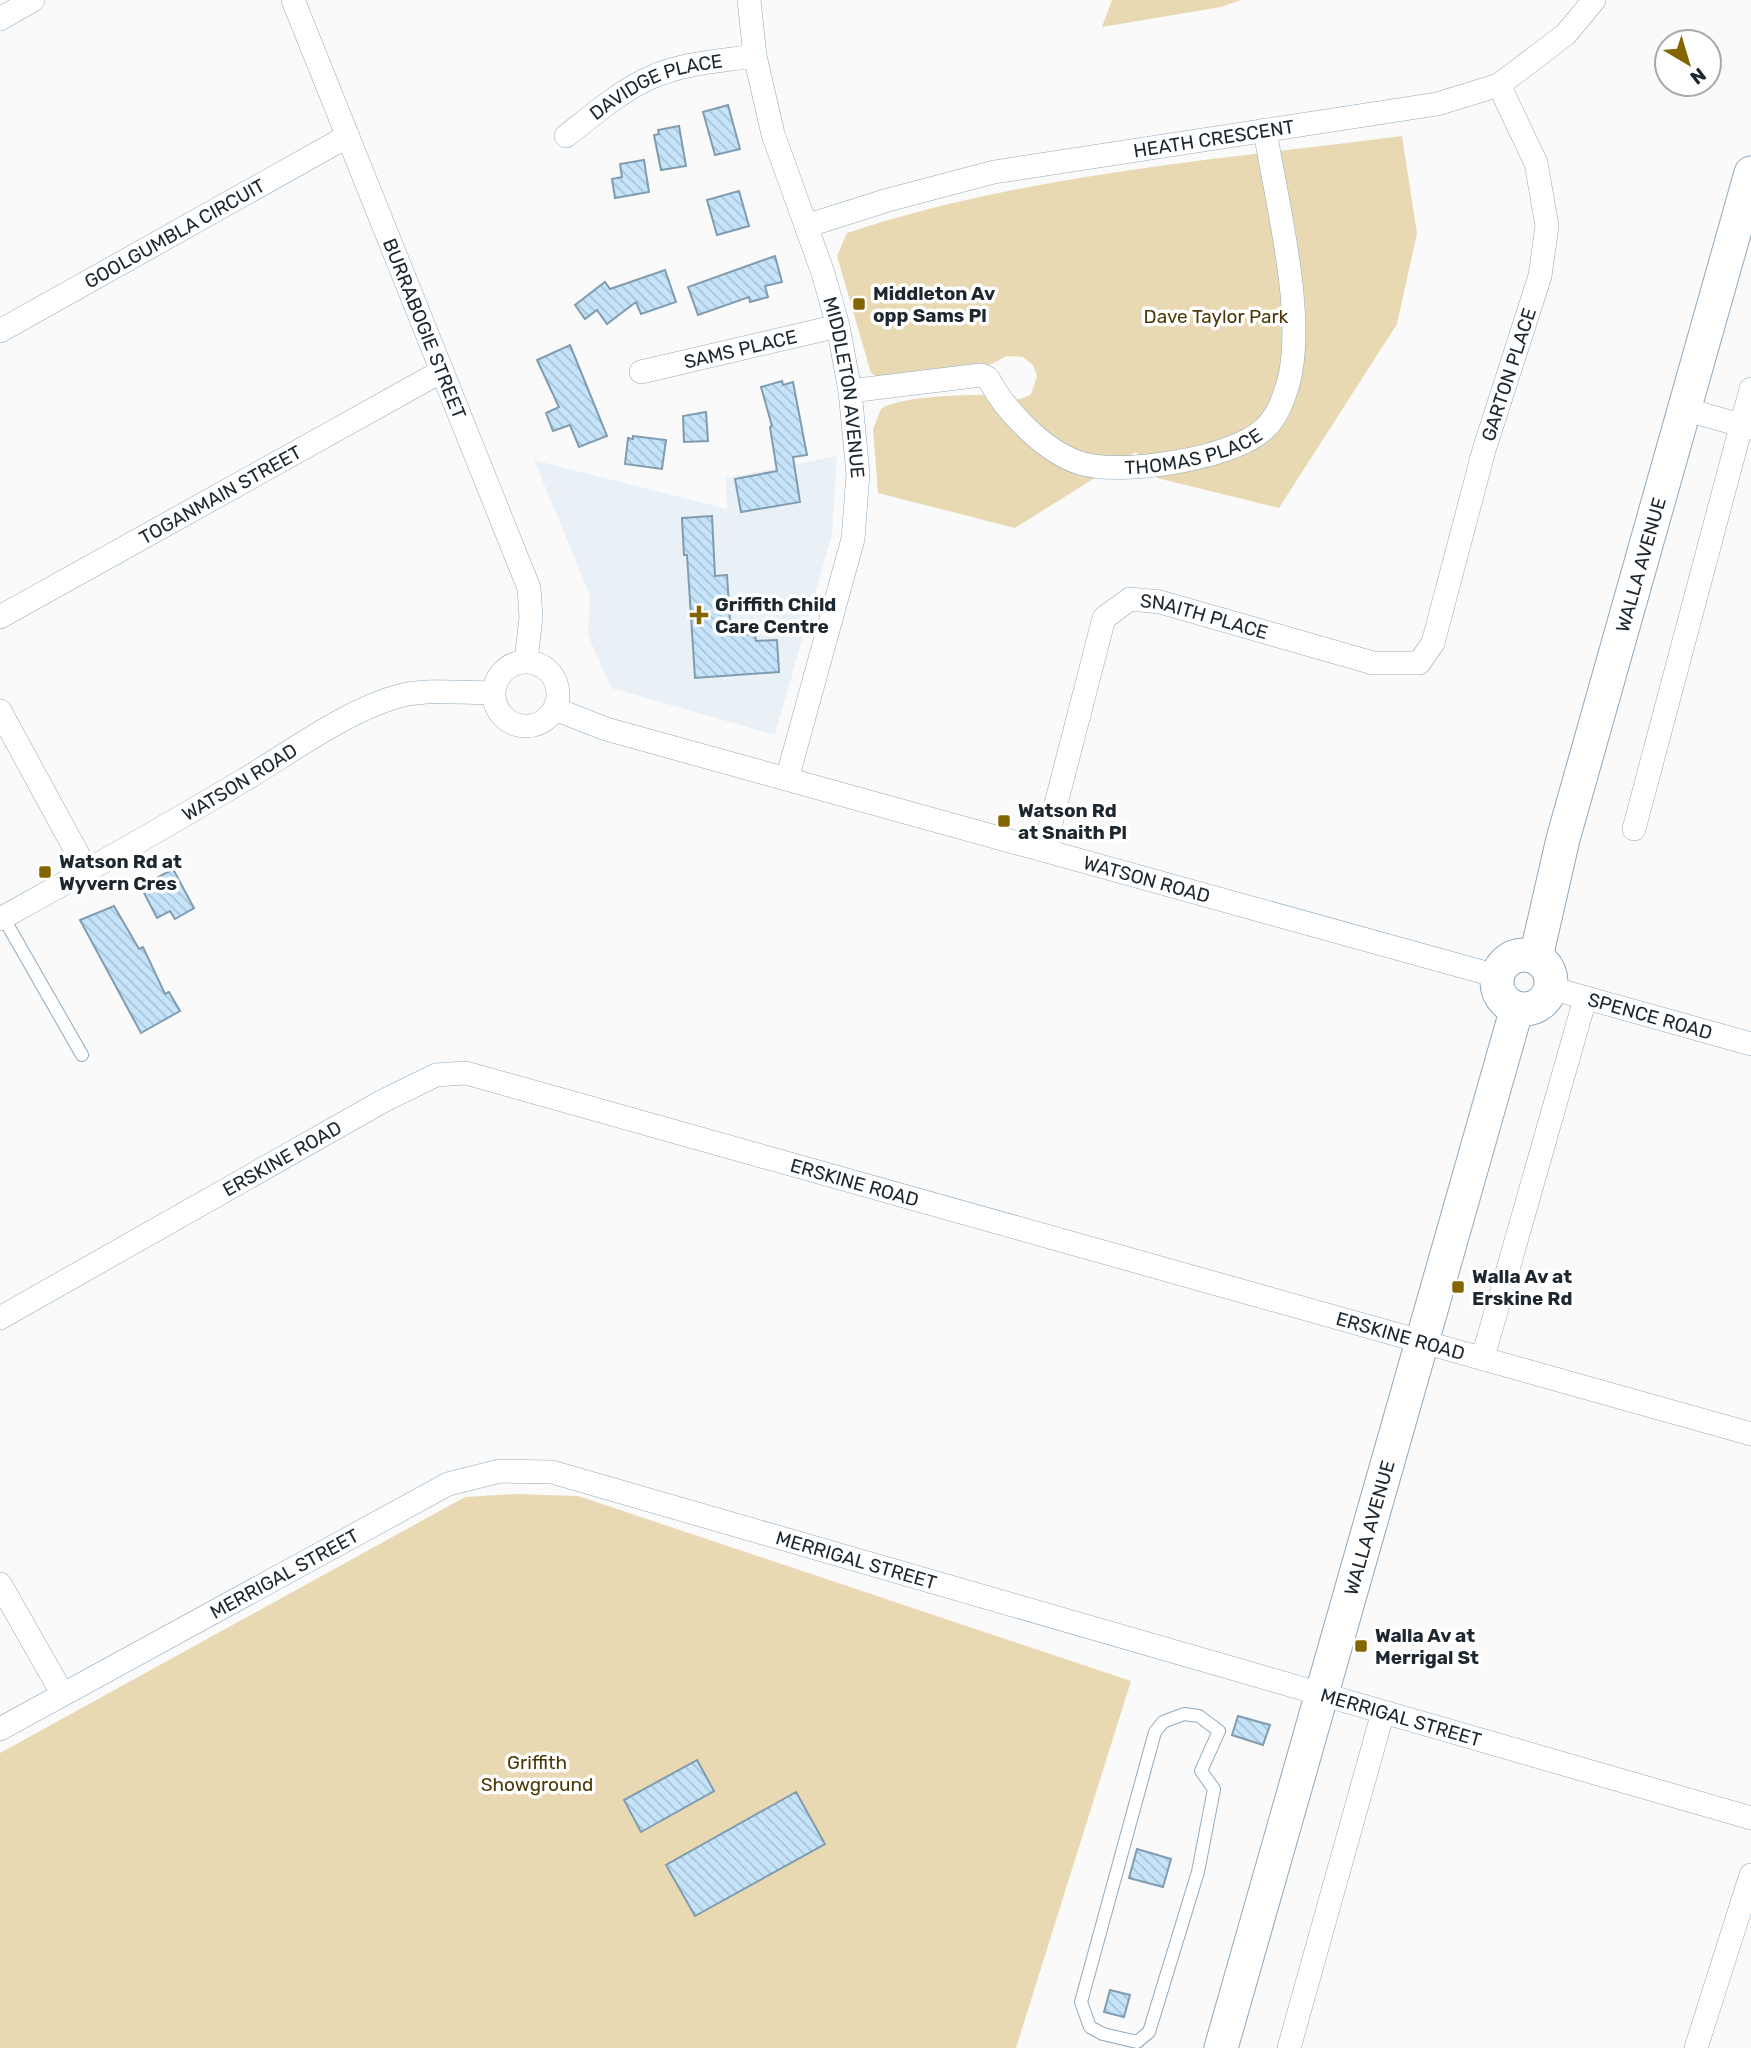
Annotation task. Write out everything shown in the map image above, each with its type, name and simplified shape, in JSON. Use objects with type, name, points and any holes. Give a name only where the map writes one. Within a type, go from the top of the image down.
[{"type":"street","points":[[0,19],[33,0]]},
{"type":"street","name":"BURRABOGIE STREET","points":[[293,0],[528,588],[531,617],[526,661]]},
{"type":"street","name":"MIDDLETON AVENUE","points":[[749,0],[755,56],[773,134],[838,326],[850,391],[858,474],[853,539],[787,779]]},
{"type":"street","name":"HEATH CRESCENT","points":[[806,226],[887,200],[994,172],[1437,104],[1499,85],[1566,34],[1594,0]]},
{"type":"street","name":"DAVIDGE PLACE","points":[[566,136],[615,98],[653,76],[697,65],[755,56]]},
{"type":"street","name":"GARTON PLACE","points":[[1419,663],[1433,643],[1441,617],[1484,450],[1540,276],[1547,226],[1536,163],[1499,85]]},
{"type":"street","name":"THOMAS PLACE","points":[[850,391],[981,375],[988,379],[1016,418],[1065,457],[1105,469],[1198,459],[1240,446],[1264,429],[1278,410],[1295,356],[1294,314],[1265,130]]},
{"type":"street","name":"GOOLGUMBLA CIRCUIT","points":[[0,331],[348,136]]},
{"type":"street","name":"WALLA AVENUE","points":[[1536,957],[1563,839],[1751,173]]},
{"type":"street","name":"SAMS PLACE","points":[[641,372],[838,326]]},
{"type":"street","name":"TOGANMAIN STREET","points":[[0,617],[442,371]]},
{"type":"street","points":[[1634,829],[1746,427],[1751,389]]},
{"type":"street","points":[[1684,409],[1746,427]]},
{"type":"street","name":"SNAITH PLACE","points":[[1044,850],[1104,618],[1130,599],[1160,602],[1373,663],[1419,663]]},
{"type":"street","points":[[526,661],[542,665],[554,677],[559,693],[555,709],[543,722],[527,727],[510,723],[498,710],[494,693],[498,677],[510,666],[526,661]]},
{"type":"street","name":"WATSON ROAD","points":[[2,918],[371,708],[402,695],[429,692],[494,693]]},
{"type":"street","name":"WATSON ROAD","points":[[555,709],[606,729],[1497,976]]},
{"type":"street","points":[[0,711],[87,871]]},
{"type":"street","points":[[1512,957],[1536,957],[1549,970],[1550,988],[1547,996],[1534,1007],[1517,1008],[1503,999],[1499,992],[1497,976],[1506,961],[1512,957]]},
{"type":"street","name":"SPENCE ROAD","points":[[1550,988],[1751,1044]]},
{"type":"street","points":[[1483,1357],[1585,999]]},
{"type":"street","name":"WALLA AVENUE","points":[[1221,2048],[1517,1008]]},
{"type":"street","name":"ERSKINE ROAD","points":[[0,1318],[383,1101],[436,1075],[466,1073],[1751,1434]]},
{"type":"street","name":"MERRIGAL STREET","points":[[0,1730],[62,1693],[126,1662],[448,1484],[500,1471],[552,1472],[1751,1818]]},
{"type":"street","points":[[0,1584],[62,1693]]},
{"type":"street","points":[[1289,2048],[1383,1712]]},
{"type":"street","points":[[1696,2048],[1751,1875]]},
{"type":"lane","points":[[2,918],[82,1055]]},
{"type":"lane","points":[[1184,1714],[1199,1716],[1219,1731],[1201,1771],[1214,1789],[1211,1814],[1198,1872],[1149,2032],[1137,2042],[1103,2034],[1085,2021],[1081,2002],[1155,1732],[1172,1717],[1184,1714]]},
{"type":"shaded area","name":"Griffith Child Care Centre","points":[[837,456],[832,535],[775,735],[611,688],[588,635],[590,595],[534,460],[727,509],[726,478]]},
{"type":"green space","points":[[1112,0],[1241,0],[1221,7],[1102,27]]},
{"type":"green space","name":"Dave Taylor Park","points":[[1402,136],[1417,233],[1397,324],[1279,508],[1157,478],[1136,452],[1015,528],[878,493],[873,429],[881,409],[913,399],[943,396],[986,395],[1018,399],[1031,394],[1037,376],[1033,365],[1023,357],[1007,356],[982,369],[890,384],[871,373],[837,256],[847,233],[983,196],[1052,183],[1122,171]]},
{"type":"green space","name":"Griffith Showground","points":[[515,1494],[578,1496],[1131,1681],[1016,2048],[0,2048],[0,1753],[465,1497]]},
{"type":"building","points":[[728,105],[740,149],[715,155],[703,112]]},
{"type":"building","points":[[679,126],[686,166],[661,170],[654,135],[659,134],[658,130]]},
{"type":"building","points":[[644,160],[649,192],[615,198],[612,179],[622,177],[620,164]]},
{"type":"building","points":[[739,191],[749,226],[717,235],[707,200]]},
{"type":"building","points":[[775,256],[782,282],[765,286],[768,297],[750,302],[749,297],[698,315],[688,287]]},
{"type":"building","points":[[665,270],[676,302],[641,314],[636,302],[607,324],[597,310],[585,319],[575,305],[605,282],[610,289]]},
{"type":"building","points":[[570,345],[607,436],[579,447],[570,425],[553,431],[546,413],[559,407],[537,360]]},
{"type":"building","points":[[782,381],[783,385],[793,382],[807,455],[793,457],[800,502],[741,512],[735,479],[777,471],[772,426],[761,387]]},
{"type":"building","points":[[706,412],[708,441],[684,442],[683,416]]},
{"type":"building","points":[[633,436],[666,440],[662,469],[625,464],[628,438],[633,439]]},
{"type":"building","points":[[712,516],[715,576],[727,575],[731,636],[755,634],[756,641],[777,640],[779,672],[695,678],[682,518]]},
{"type":"building","points":[[173,869],[194,908],[175,919],[170,911],[157,918],[143,891],[155,884],[153,880]]},
{"type":"building","points":[[114,906],[139,949],[143,947],[165,994],[169,992],[180,1011],[141,1033],[80,920]]},
{"type":"building","points":[[1238,1716],[1270,1725],[1263,1745],[1232,1735]]},
{"type":"building","points":[[697,1760],[714,1791],[641,1832],[624,1800]]},
{"type":"building","points":[[796,1792],[825,1844],[695,1916],[666,1865]]},
{"type":"building","points":[[1137,1849],[1171,1859],[1163,1887],[1129,1878]]},
{"type":"building","points":[[1110,1990],[1130,1995],[1124,2017],[1104,2012]]},
{"type":"place","name":"Middleton Av opp Sams Pl","points":[[859,304]]},
{"type":"place","name":"Griffith Child Care Centre","points":[[699,615]]},
{"type":"place","name":"Watson Rd at Snaith Pl","points":[[1004,821]]},
{"type":"place","name":"Watson Rd at Wyvern Cres","points":[[45,872]]},
{"type":"place","name":"Walla Av at Erskine Rd","points":[[1458,1287]]},
{"type":"place","name":"Walla Av at Merrigal St","points":[[1361,1646]]}]
